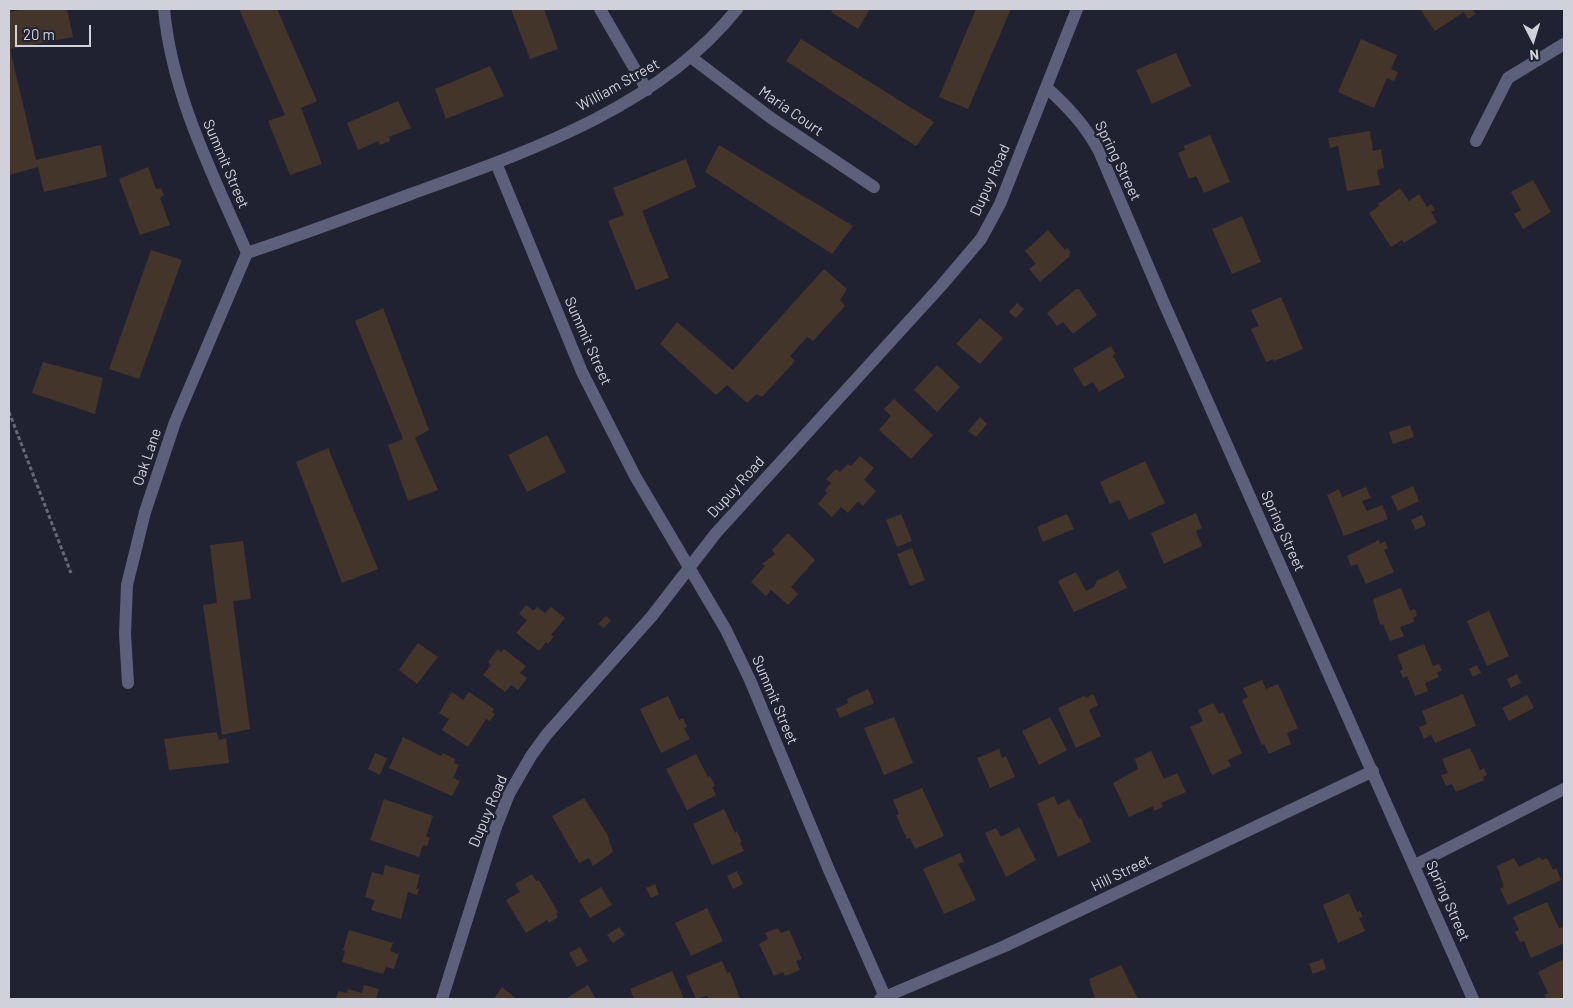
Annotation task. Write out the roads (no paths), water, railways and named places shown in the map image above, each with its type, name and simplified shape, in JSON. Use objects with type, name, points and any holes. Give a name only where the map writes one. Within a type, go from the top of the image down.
[{"type":"street","name":"Summit Street","points":[[164,9],[172,64],[187,114],[247,253]]},
{"type":"street","points":[[600,9],[647,90]]},
{"type":"street","name":"William Street","points":[[496,163],[600,116],[647,90],[692,58],[737,9]]},
{"type":"street","name":"Dupuy Road","points":[[442,999],[496,827],[509,794],[527,764],[547,734],[652,616],[716,533],[946,281],[980,239],[1000,204],[1078,9]]},
{"type":"street","points":[[1476,141],[1508,78],[1564,44]]},
{"type":"street","name":"Maria Court","points":[[692,58],[771,118],[874,187]]},
{"type":"street","name":"Spring Street","points":[[1048,88],[1071,109],[1090,134],[1098,151],[1473,999]]},
{"type":"street","name":"Summit Street","points":[[496,163],[582,372],[635,476],[726,630],[750,680],[884,999]]},
{"type":"street","points":[[247,253],[496,163]]},
{"type":"street","name":"Oak Lane","points":[[128,683],[125,634],[127,585],[145,512],[176,422],[247,253]]},
{"type":"street","name":"Hill Street","points":[[884,999],[1005,946],[1373,771]]},
{"type":"street","points":[[1414,866],[1564,788]]}]
